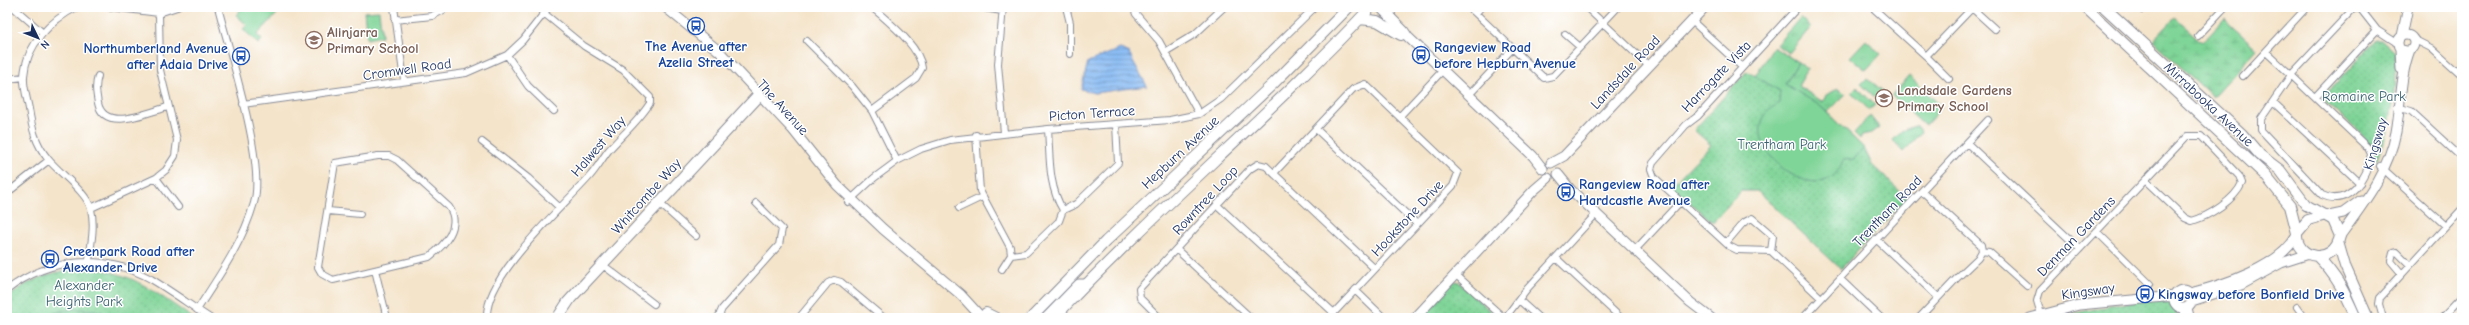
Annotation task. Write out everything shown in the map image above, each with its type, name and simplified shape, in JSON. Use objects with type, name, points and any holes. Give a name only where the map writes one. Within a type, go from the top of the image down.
[{"type":"main road","name":"Hepburn Avenue","points":[[1031,318],[1106,241],[1312,45],[1349,7]]},
{"type":"main road","points":[[1054,318],[1086,284],[1290,92],[1371,7]]},
{"type":"main road","name":"Mirrabooka Avenue","points":[[2085,7],[2265,175],[2290,206],[2297,234]]},
{"type":"main road","name":"Mirrabooka Avenue","points":[[2104,7],[2242,134],[2260,155],[2280,170],[2306,206],[2328,216]]},
{"type":"main road","points":[[1360,19],[1377,21],[1404,36]]},
{"type":"main road","points":[[2356,318],[2342,286],[2333,272],[2299,245],[2297,234],[2308,220],[2328,216],[2337,224],[2345,266],[2368,318]]},
{"type":"main road","points":[[2313,255],[2330,253],[2339,239]]},
{"type":"main road","points":[[986,316],[996,318]]},
{"type":"street","points":[[13,7],[43,33]]},
{"type":"street","points":[[77,7],[63,14],[43,33],[29,52],[24,77],[34,135],[49,160],[79,191],[91,208],[93,227],[89,260]]},
{"type":"street","points":[[111,7],[159,13],[177,7]]},
{"type":"street","points":[[197,310],[232,256],[255,202],[257,166],[218,7]]},
{"type":"street","points":[[394,7],[404,80]]},
{"type":"street","points":[[395,20],[432,16],[449,7]]},
{"type":"street","name":"Cromwell Road","points":[[243,104],[404,80],[466,73],[507,55],[545,14],[549,7]]},
{"type":"street","name":"The Avenue","points":[[657,7],[703,44],[758,96]]},
{"type":"street","name":"The Avenue","points":[[665,7],[708,41],[873,225],[883,230],[961,295],[970,297],[986,316]]},
{"type":"street","points":[[872,7],[907,42],[919,57],[922,68],[916,78],[872,111]]},
{"type":"street","points":[[978,7],[1002,9],[998,64],[1004,133]]},
{"type":"street","points":[[1066,7],[1070,23],[1070,54]]},
{"type":"street","points":[[1133,7],[1136,14],[1153,33],[1165,52],[1199,114]]},
{"type":"street","points":[[1165,52],[1195,34],[1224,7]]},
{"type":"street","name":"Picton Terrace","points":[[850,200],[874,178],[897,161],[934,144],[976,135],[1178,119],[1199,114],[1221,99],[1315,7]]},
{"type":"street","points":[[1312,45],[1355,7]]},
{"type":"street","points":[[1375,7],[1377,12],[1597,213],[1690,302],[1710,318]]},
{"type":"street","points":[[1380,7],[1389,11],[1404,36]]},
{"type":"street","points":[[1469,7],[1544,78],[1553,76],[1618,7]]},
{"type":"street","points":[[1476,14],[1481,7]]},
{"type":"street","points":[[1586,7],[1649,66]]},
{"type":"street","name":"Landsdale Road","points":[[1415,318],[1550,171],[1705,7]]},
{"type":"street","name":"Harrogate Vista","points":[[1681,201],[1654,176],[1651,169],[1653,163],[1798,7]]},
{"type":"street","points":[[1872,7],[1928,55],[1949,79]]},
{"type":"street","points":[[1878,12],[1883,7]]},
{"type":"street","points":[[2198,36],[2224,7]]},
{"type":"street","points":[[2243,76],[2307,7]]},
{"type":"street","points":[[2266,52],[2291,75],[2315,97],[2368,148],[2371,154],[2370,163],[2360,183],[2349,193],[2333,199],[2322,195],[2261,130],[2261,119],[2291,75],[2355,7]]},
{"type":"street","points":[[2359,7],[2377,30],[2385,35],[2431,48],[2462,76]]},
{"type":"street","name":"Kingsway","points":[[2406,42],[2408,7]]},
{"type":"street","name":"Kingsway","points":[[2339,239],[2363,205],[2382,167],[2398,107],[2401,68],[2413,7]]},
{"type":"street","points":[[1928,55],[1972,8],[1995,29]]},
{"type":"street","points":[[91,208],[156,178],[166,170],[175,156],[177,140],[160,70],[159,13]]},
{"type":"street","name":"Halwest Way","points":[[487,318],[489,299],[514,260],[559,207],[591,175],[608,151],[650,103],[650,97],[623,70],[584,46],[545,14]]},
{"type":"street","points":[[1692,21],[1742,68]]},
{"type":"street","points":[[2315,97],[2377,30]]},
{"type":"street","points":[[1565,34],[1580,47]]},
{"type":"street","points":[[807,41],[852,86],[872,111],[897,161]]},
{"type":"street","points":[[1469,95],[1512,49]]},
{"type":"street","points":[[507,55],[528,86],[554,111]]},
{"type":"street","points":[[1274,173],[1353,89],[1361,84],[1368,86],[1400,116],[1442,71]]},
{"type":"street","points":[[98,76],[95,86],[99,106],[103,114],[110,119],[119,120],[168,107]]},
{"type":"street","points":[[7,79],[24,77]]},
{"type":"street","name":"Whitcombe Way","points":[[560,318],[572,300],[659,202],[758,96]]},
{"type":"street","points":[[2273,102],[2360,183]]},
{"type":"street","points":[[2398,107],[2411,111],[2462,158]]},
{"type":"street","name":"Hookstone Drive","points":[[1329,318],[1456,182],[1458,173],[1400,116]]},
{"type":"street","name":"Trentham Road","points":[[1803,318],[1988,120]]},
{"type":"street","points":[[1011,255],[1026,253],[1059,221],[1063,210],[1076,204],[1118,163],[1116,124]]},
{"type":"street","points":[[1048,129],[1052,181],[1058,202],[1063,210]]},
{"type":"street","points":[[1316,130],[1417,224]]},
{"type":"street","points":[[976,135],[982,197],[1010,247],[1011,255],[1002,269]]},
{"type":"street","name":"Denman Gardens","points":[[2041,314],[2037,301],[2040,290],[2146,181],[2187,136],[2200,136],[2239,176],[2242,183],[2230,198],[2199,219],[2192,221],[2185,218],[2146,181]]},
{"type":"street","points":[[482,142],[528,178],[559,207]]},
{"type":"street","points":[[1967,143],[2080,249]]},
{"type":"street","points":[[378,156],[389,156],[397,160],[449,207],[455,215],[456,224],[439,249],[429,257],[375,270],[333,280],[322,274],[318,267],[335,163],[378,156]]},
{"type":"street","points":[[7,193],[49,160]]},
{"type":"street","name":"Rowntree Loop","points":[[1160,318],[1140,298],[1139,289],[1253,166],[1262,164],[1274,173],[1375,269]]},
{"type":"street","points":[[2382,167],[2446,226]]},
{"type":"street","name":"Kingsway","points":[[2328,216],[2343,213],[2358,203],[2382,167]]},
{"type":"street","points":[[156,178],[178,207]]},
{"type":"street","points":[[1919,318],[1978,258],[1982,251],[1981,245],[1922,191]]},
{"type":"street","points":[[959,208],[982,197]]},
{"type":"street","points":[[1635,250],[1681,201],[1726,243],[1737,250],[1771,251],[1822,298]]},
{"type":"street","points":[[659,202],[696,236]]},
{"type":"street","points":[[718,318],[722,309],[779,245],[782,229],[756,203]]},
{"type":"street","points":[[1217,205],[1334,313]]},
{"type":"street","points":[[2383,318],[2378,304],[2380,298],[2462,209]]},
{"type":"street","points":[[328,211],[360,214]]},
{"type":"street","points":[[1455,274],[1504,318],[1597,213]]},
{"type":"street","points":[[1726,243],[1743,223],[1752,218],[1773,236],[1771,251]]},
{"type":"street","points":[[2097,232],[2150,284]]},
{"type":"street","name":"Kingsway","points":[[2183,301],[2239,278],[2264,264],[2285,251],[2297,234]]},
{"type":"street","points":[[1876,240],[1938,297]]},
{"type":"street","points":[[1176,249],[1251,318]]},
{"type":"street","points":[[1982,251],[1989,252],[2027,286]]},
{"type":"street","points":[[2402,274],[2391,261],[2393,252],[2397,252],[2410,265]]},
{"type":"street","name":"Kingsway","points":[[2030,318],[2079,305],[2150,298],[2165,302],[2183,301],[2241,285],[2281,263],[2313,255]]},
{"type":"street","points":[[1556,258],[1621,318]]},
{"type":"street","points":[[7,290],[42,269],[64,263],[89,260],[129,269],[150,279],[210,318]]},
{"type":"street","points":[[603,265],[654,304]]},
{"type":"street","name":"Whitcombe Way","points":[[555,318],[566,301],[603,265]]},
{"type":"street","points":[[375,270],[387,318]]},
{"type":"street","points":[[1840,279],[1881,318]]},
{"type":"street","points":[[799,318],[828,283],[834,280],[841,282],[882,317]]},
{"type":"street","points":[[1046,318],[1079,284],[1086,284]]},
{"type":"street","points":[[1355,290],[1384,318]]},
{"type":"street","points":[[2442,318],[2462,298]]},
{"type":"street","points":[[1519,300],[1538,318]]},
{"type":"street","points":[[2183,301],[2190,318]]},
{"type":"street","points":[[1690,302],[1703,318]]},
{"type":"street","points":[[2297,307],[2305,318]]},
{"type":"green space","points":[[243,7],[269,7],[277,14],[257,35],[262,40],[258,44],[243,29],[247,25],[236,15]]},
{"type":"green space","points":[[379,11],[382,36],[367,39],[364,12]]},
{"type":"green space","points":[[1801,17],[1811,27],[1789,53],[1776,45]]},
{"type":"green space","points":[[2175,18],[2202,42],[2224,19],[2257,49],[2213,97],[2153,41]]},
{"type":"green space","points":[[1866,40],[1881,54],[1866,70],[1850,57]]},
{"type":"green space","name":"Romaine Park","points":[[2376,40],[2382,40],[2395,52],[2396,66],[2395,93],[2390,120],[2378,160],[2373,156],[2366,139],[2325,101],[2325,95]]},
{"type":"green space","points":[[1773,47],[1798,62],[1785,84],[1819,105],[1864,148],[1854,159],[1843,160],[1832,177],[1817,182],[1799,178],[1781,167],[1768,152],[1761,135],[1764,117],[1779,103],[1780,91],[1755,76]]},
{"type":"green space","points":[[1798,62],[1808,69],[1798,86],[1823,102],[1826,95],[1838,89],[1846,94],[1827,113],[1785,84]]},
{"type":"green space","name":"Trentham Park","points":[[1747,71],[1780,91],[1819,105],[1864,148],[1872,165],[1907,198],[1841,269],[1757,191],[1741,191],[1713,222],[1670,187],[1711,145],[1694,130]]},
{"type":"green space","points":[[1909,76],[1942,107],[1925,126],[1892,96]]},
{"type":"green space","points":[[1867,78],[1884,92],[1884,96],[1879,101],[1861,84]]},
{"type":"green space","points":[[1857,87],[1875,105],[1869,110],[1852,93]]},
{"type":"green space","points":[[1870,116],[1879,127],[1871,133],[1862,135],[1860,139],[1854,133]]},
{"type":"green space","points":[[1916,126],[1921,132],[1903,152],[1893,140],[1905,129]]},
{"type":"green space","name":"Alexander Heights Park","points":[[86,268],[103,270],[131,279],[155,292],[193,318],[7,318],[7,299],[25,285],[53,273]]},
{"type":"green space","points":[[1452,282],[1459,282],[1498,318],[1419,318]]},
{"type":"green space","points":[[2150,298],[2172,303],[2178,313],[2173,318],[2051,318]]},
{"type":"green space","points":[[74,309],[96,310],[113,318],[47,318],[57,312]]},
{"type":"water","points":[[1120,49],[1128,52],[1147,86],[1094,93],[1081,89],[1088,62]]},
{"type":"place","name":"The Avenue after Azelia Street","points":[[696,26]]},
{"type":"place","name":"Alinjarra Primary School","points":[[314,40]]},
{"type":"place","name":"Rangeview Road before Hepburn Avenue","points":[[1421,55]]},
{"type":"place","name":"Northumberland Avenue after Adaia Drive","points":[[241,56]]},
{"type":"place","name":"Landsdale Gardens Primary School","points":[[1884,98]]},
{"type":"place","name":"Rangeview Road after Hardcastle Avenue","points":[[1566,192]]},
{"type":"place","name":"Greenpark Road after Alexander Drive","points":[[50,259]]},
{"type":"place","name":"Kingsway before Bonfield Drive","points":[[2145,294]]}]
